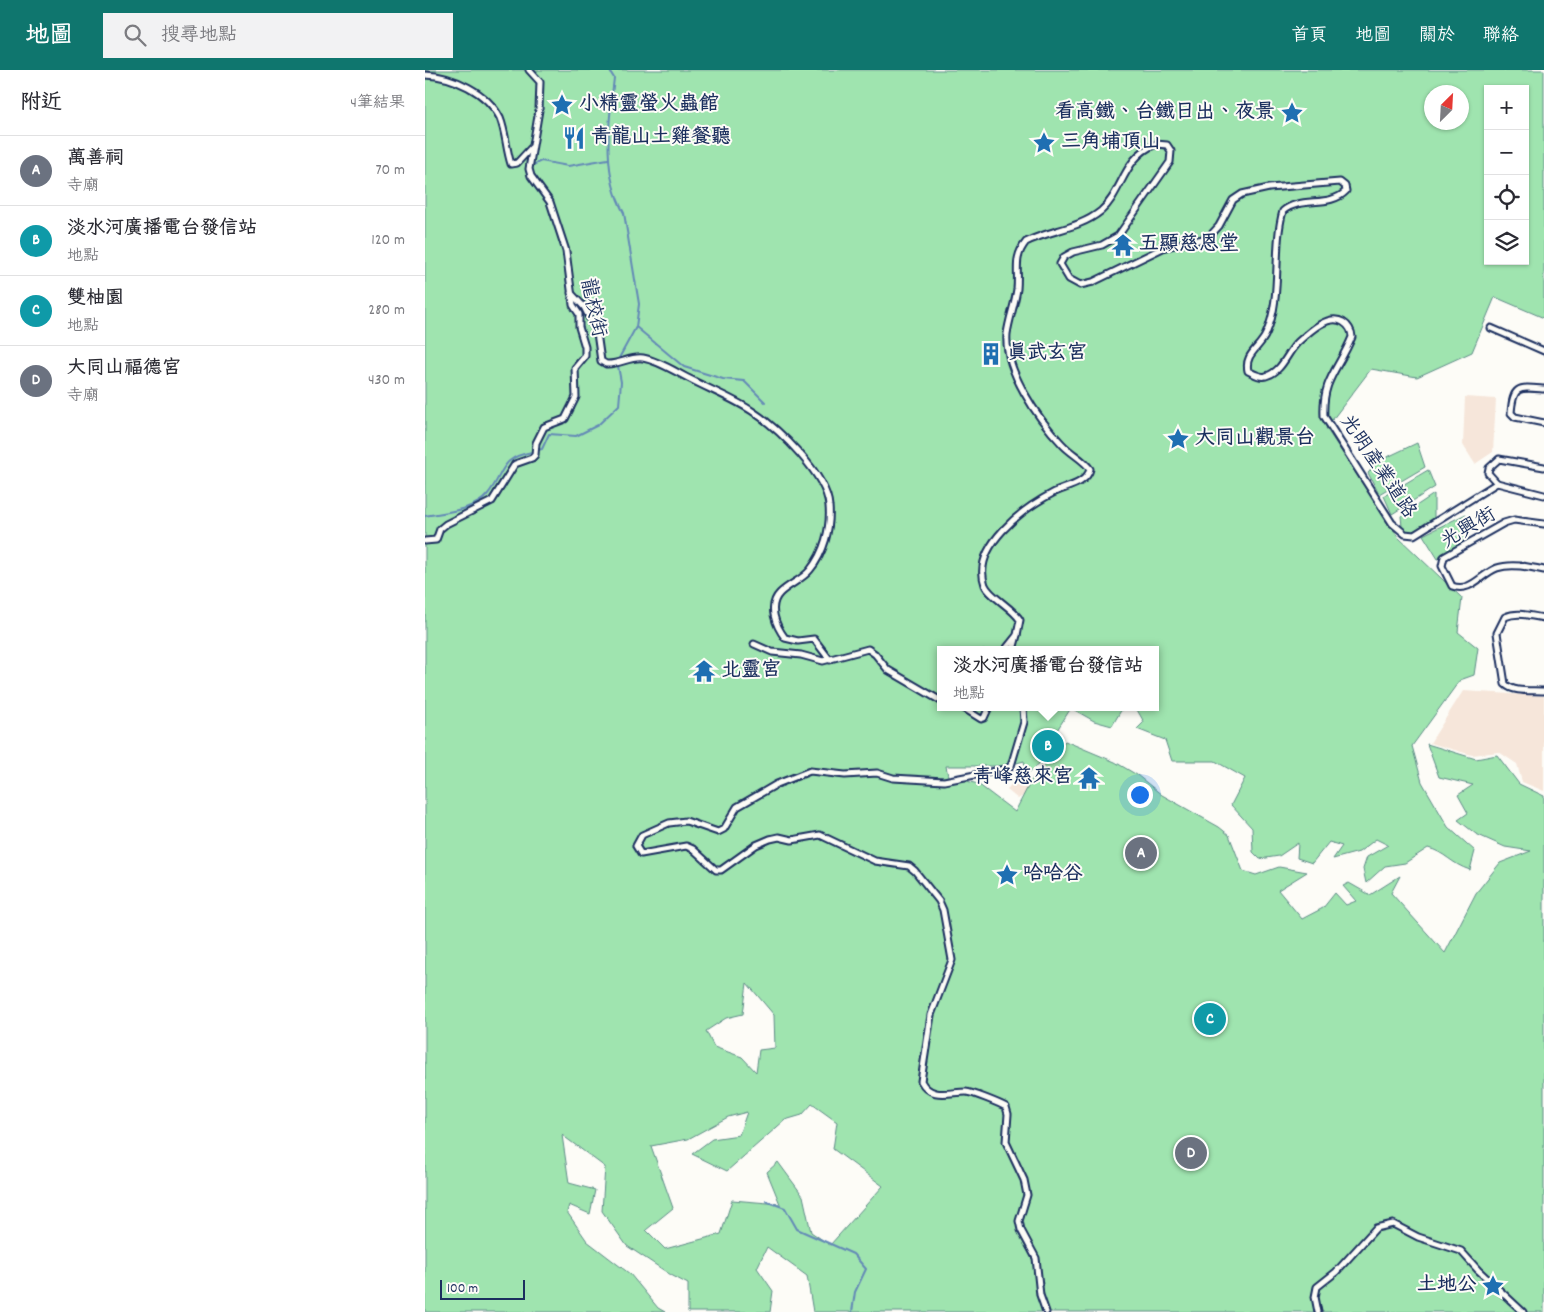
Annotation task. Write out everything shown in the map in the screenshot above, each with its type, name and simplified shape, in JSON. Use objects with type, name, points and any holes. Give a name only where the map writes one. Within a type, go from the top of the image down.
[{"type":"street","name":"龍校街","points":[[425,542],[436,540],[440,528],[446,524],[492,502],[502,482],[515,464],[528,460],[535,455],[535,443],[544,427],[565,419],[576,398],[575,368],[585,356],[579,328],[579,314],[573,305],[566,251],[560,228],[550,202],[531,176],[529,169],[531,148],[539,110],[540,82],[529,70]]},
{"type":"street","points":[[425,75],[446,77],[457,82],[493,106],[504,131],[511,164],[517,163],[531,148]]},
{"type":"street","name":"光明產業道路","points":[[1017,635],[1021,624],[1017,615],[986,588],[983,571],[989,549],[1011,523],[1053,493],[1080,481],[1087,476],[1090,470],[1086,463],[1062,444],[1035,412],[1023,393],[1011,360],[1007,336],[1017,289],[1017,258],[1026,242],[1070,228],[1100,211],[1108,203],[1127,168],[1143,152],[1156,144],[1167,146],[1171,151],[1170,162],[1118,236],[1102,245],[1073,252],[1064,257],[1060,264],[1069,279],[1081,285],[1093,282],[1165,248],[1202,241],[1213,234],[1233,200],[1242,194],[1269,188],[1340,182],[1345,186],[1346,191],[1338,198],[1296,204],[1283,211],[1274,301],[1266,335],[1249,358],[1247,364],[1249,371],[1261,377],[1267,376],[1278,369],[1297,344],[1326,321],[1337,319],[1346,323],[1353,337],[1326,385],[1323,400],[1324,416],[1392,523],[1405,534],[1414,535],[1497,483]]},
{"type":"street","points":[[571,293],[584,307],[597,333],[601,361],[607,364],[640,358],[677,373],[753,412],[811,466],[822,482],[827,494],[829,507],[826,539],[811,569],[780,593],[775,601],[773,610],[775,622],[785,638],[798,641],[815,639],[830,660]]},
{"type":"street","points":[[1491,328],[1544,351]]},
{"type":"street","points":[[1544,389],[1523,387],[1518,389],[1513,396],[1511,413],[1515,417],[1544,423]]},
{"type":"street","name":"光興街","points":[[1544,467],[1496,460],[1489,468],[1488,473],[1497,483],[1544,495]]},
{"type":"street","name":"光興街","points":[[1544,524],[1514,520],[1504,523],[1444,556],[1442,566],[1452,586],[1460,589],[1467,587],[1497,568],[1519,566],[1544,570]]},
{"type":"street","points":[[1544,618],[1519,613],[1511,614],[1505,617],[1497,633],[1505,684],[1509,688],[1518,690],[1544,691]]},
{"type":"street","points":[[1008,646],[1017,635]]},
{"type":"street","points":[[1014,646],[1017,635]]},
{"type":"street","points":[[754,644],[773,652],[801,654],[823,661],[862,650],[871,650],[888,670],[937,699]]},
{"type":"street","points":[[968,711],[981,719],[984,718],[987,711]]},
{"type":"street","points":[[1023,711],[1024,722],[1011,766],[1006,769],[944,781],[893,778],[877,773],[845,775],[810,771],[777,784],[737,807],[724,829],[718,832],[693,822],[676,822],[642,835],[636,846],[641,854],[686,846],[693,849],[716,870],[721,870],[756,845],[770,839],[779,837],[792,840],[820,835],[875,861],[898,864],[915,871],[939,901],[943,910],[952,960],[931,1015],[921,1081],[924,1086],[938,1094],[967,1092],[1006,1107],[1008,1114],[1006,1142],[1024,1180],[1027,1195],[1019,1220],[1021,1230],[1036,1258],[1040,1295],[1046,1312]]},
{"type":"street","points":[[1318,1312],[1315,1297],[1317,1287],[1336,1272],[1376,1228],[1393,1224],[1418,1237],[1461,1251],[1523,1312]]},
{"type":"shaded area","points":[[1465,397],[1496,399],[1493,452],[1475,464],[1463,445]]},
{"type":"shaded area","points":[[1463,691],[1544,696],[1544,791],[1522,782],[1517,764],[1499,752],[1472,755],[1430,743]]},
{"type":"shaded area","points":[[1022,773],[1028,783],[1029,792],[1018,799],[1007,790],[1015,778]]},
{"type":"green space","points":[[425,70],[1544,70],[1544,318],[1495,297],[1472,352],[1417,377],[1371,369],[1326,428],[1398,537],[1462,598],[1458,632],[1478,648],[1474,675],[1460,680],[1412,746],[1422,782],[1448,827],[1475,851],[1470,870],[1458,865],[1439,852],[1428,848],[1405,863],[1385,866],[1366,883],[1363,869],[1367,857],[1388,845],[1376,839],[1359,852],[1333,859],[1342,846],[1329,842],[1312,863],[1297,858],[1298,843],[1279,856],[1260,859],[1253,852],[1252,828],[1231,805],[1245,778],[1215,761],[1172,761],[1165,740],[1137,729],[1144,722],[1138,711],[1159,711],[1159,646],[937,646],[937,711],[1069,711],[1052,738],[1038,744],[1041,762],[1027,774],[1024,761],[1005,766],[946,766],[948,776],[978,784],[1015,812],[1032,779],[1065,741],[1115,762],[1137,775],[1162,795],[1219,827],[1229,835],[1243,871],[1256,875],[1279,867],[1307,872],[1278,890],[1302,919],[1323,908],[1335,893],[1346,905],[1356,901],[1343,886],[1349,883],[1370,895],[1400,876],[1391,893],[1445,953],[1476,893],[1500,863],[1531,851],[1505,847],[1476,834],[1458,820],[1468,813],[1458,795],[1473,785],[1439,777],[1427,744],[1476,759],[1497,755],[1519,784],[1544,796],[1544,1312],[813,1312],[807,1276],[767,1247],[757,1268],[773,1291],[770,1312],[688,1312],[688,1284],[627,1246],[602,1211],[605,1167],[562,1135],[569,1183],[595,1190],[590,1214],[569,1205],[567,1212],[587,1241],[630,1274],[658,1308],[665,1312],[425,1312]],"holes":[[[747,983],[774,1015],[775,1048],[759,1050],[756,1072],[742,1057],[714,1047],[706,1031],[726,1018],[743,1014]],[[812,1104],[837,1122],[833,1149],[883,1186],[830,1245],[811,1232],[803,1196],[778,1162],[767,1172],[780,1204],[732,1200],[721,1234],[665,1249],[646,1230],[673,1208],[651,1146],[688,1139],[728,1117],[747,1112],[739,1135],[712,1139],[692,1154],[727,1171],[785,1120],[802,1115]]]},
{"type":"green space","points":[[1417,443],[1425,467],[1379,494],[1368,473],[1379,461]]},
{"type":"green space","points":[[1428,470],[1435,487],[1392,514],[1384,496]]},
{"type":"green space","points":[[1434,494],[1434,520],[1417,533],[1410,534],[1402,527],[1401,516]]},
{"type":"green space","points":[[1466,514],[1468,537],[1438,559],[1423,535]]},
{"type":"green space","points":[[1076,711],[1121,711],[1112,726],[1094,721]]},
{"type":"waterway","points":[[609,70],[614,78],[609,129],[609,164],[612,181],[624,213],[639,304],[636,327],[618,360]]},
{"type":"waterway","points":[[533,165],[541,161],[568,166],[608,159]]},
{"type":"waterway","points":[[636,327],[684,367],[723,379],[744,381],[765,402]]},
{"type":"waterway","points":[[538,450],[542,449],[549,434],[576,436],[598,425],[619,405],[621,382],[618,366]]},
{"type":"waterway","points":[[425,516],[467,508],[475,504],[487,495],[503,468],[513,458],[532,452]]},
{"type":"waterway","points":[[766,1201],[785,1208],[797,1229],[853,1254],[866,1269],[855,1292],[852,1312]]},
{"type":"place","name":"小精靈螢火蟲館","points":[[562,105]]},
{"type":"place","name":"看高鐵、台鐵日出、夜景","points":[[1292,113]]},
{"type":"place","name":"青龍山土雞餐聽","points":[[574,138]]},
{"type":"place","name":"三角埔頂山","points":[[1044,143]]},
{"type":"place","name":"五顯慈恩堂","points":[[1123,245]]},
{"type":"place","name":"真武玄宮","points":[[991,354]]},
{"type":"place","name":"大同山觀景台","points":[[1178,439]]},
{"type":"place","name":"北靈宮","points":[[704,671]]},
{"type":"place","name":"淡水河廣播電台發信站","points":[[1048,746]]},
{"type":"place","name":"青峰慈來宮","points":[[1089,778]]},
{"type":"place","name":"萬善祠","points":[[1141,853]]},
{"type":"place","name":"哈哈谷","points":[[1007,875]]},
{"type":"place","name":"雙柚園","points":[[1210,1019]]},
{"type":"place","name":"大同山福德宮","points":[[1191,1153]]},
{"type":"place","name":"土地公","points":[[1493,1286]]}]
